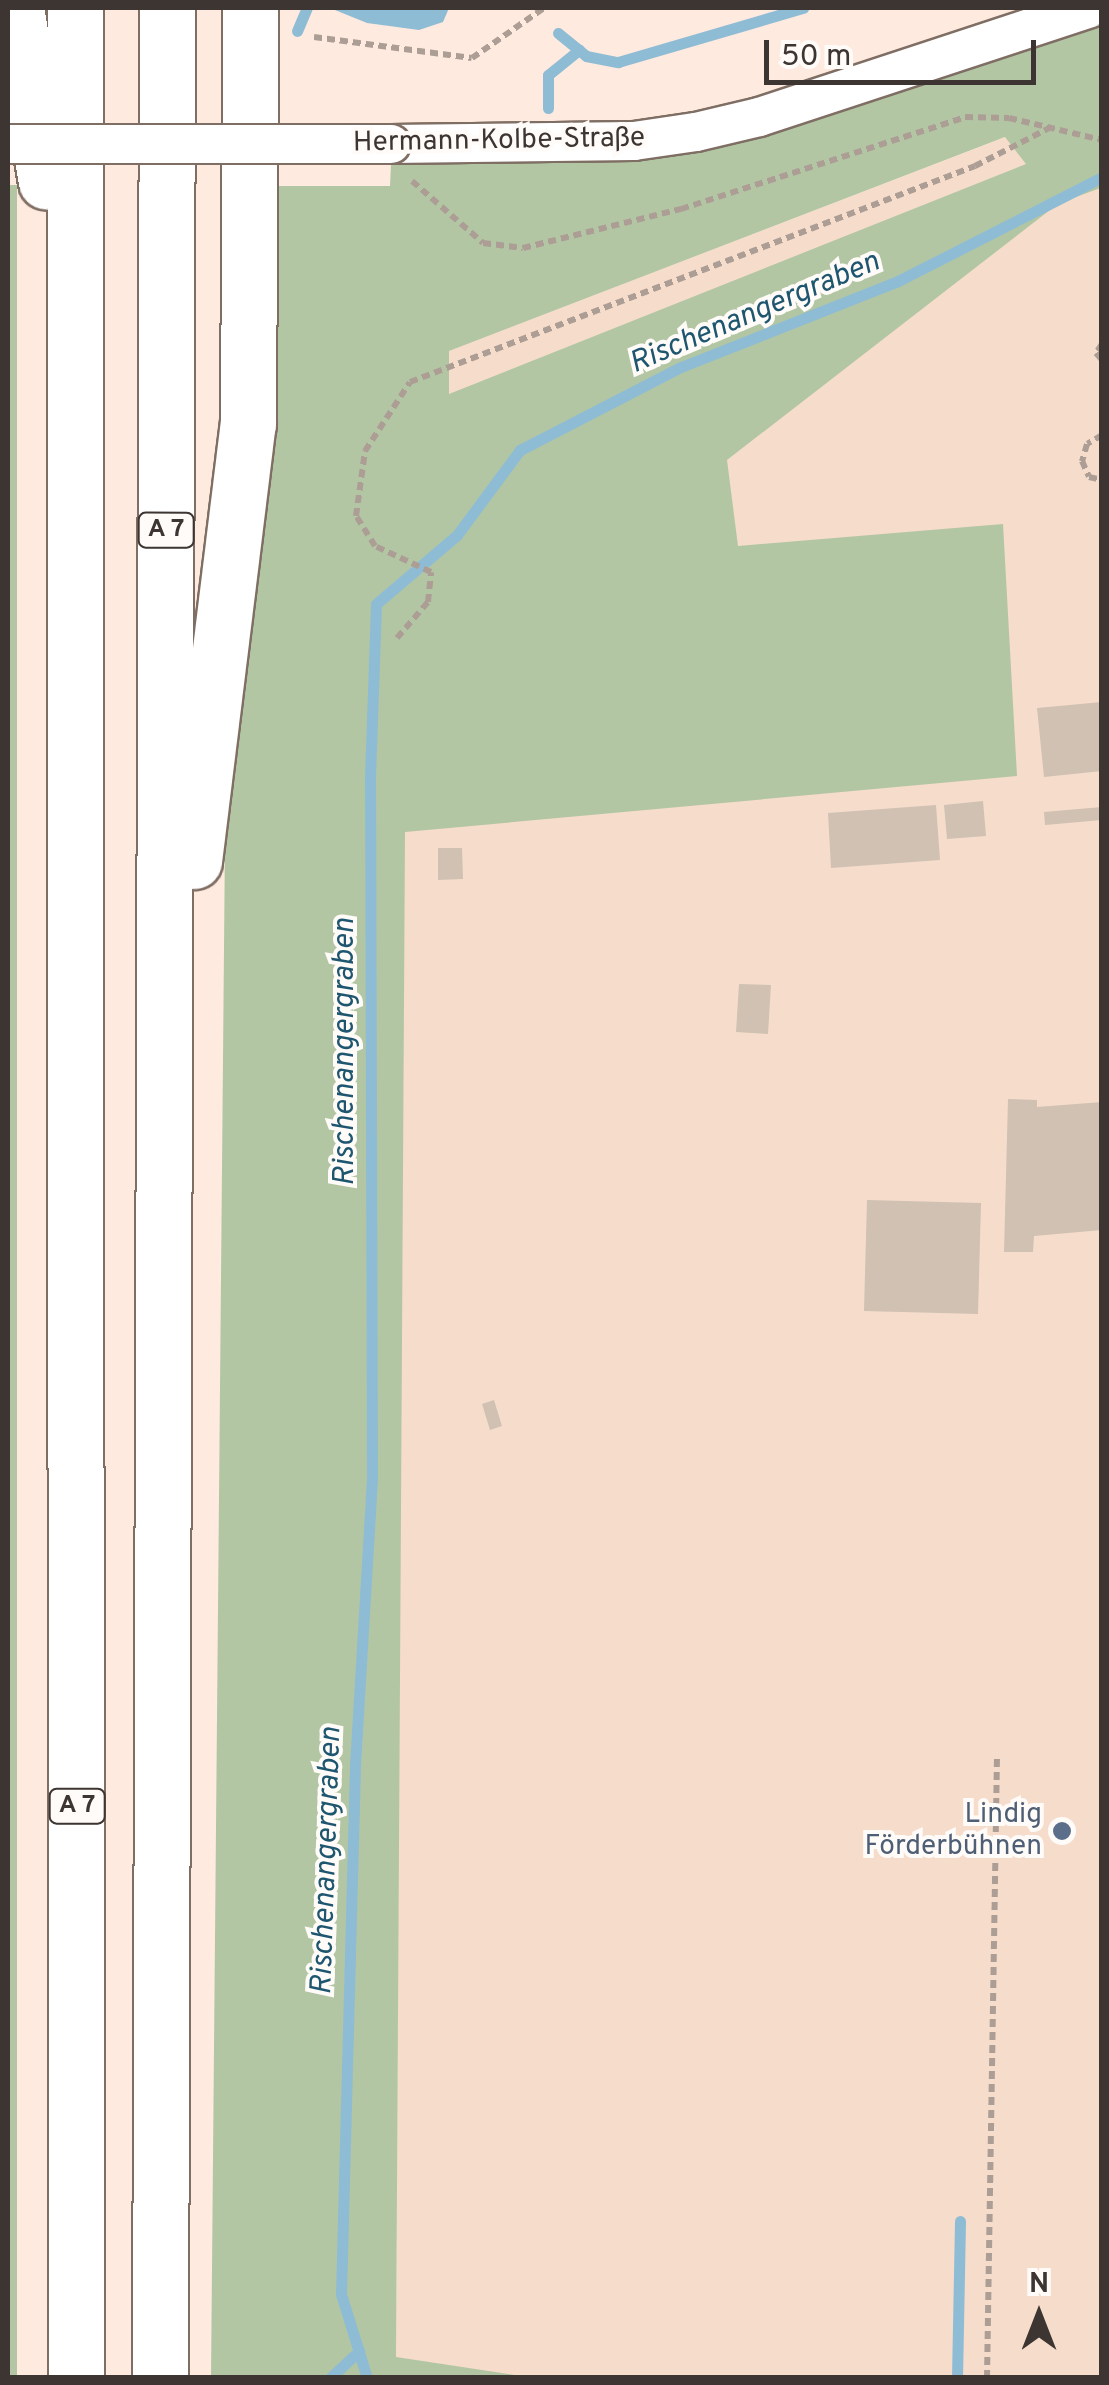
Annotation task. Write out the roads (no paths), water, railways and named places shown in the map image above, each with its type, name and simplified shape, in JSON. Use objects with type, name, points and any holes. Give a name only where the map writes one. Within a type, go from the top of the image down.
[{"type":"highway","points":[[16,8],[31,66],[73,377]]},
{"type":"highway","name":"A 7","points":[[76,8],[76,2378]]},
{"type":"highway","name":"A 7","points":[[160,2378],[167,8]]},
{"type":"highway","points":[[166,1052],[248,424],[250,8]]},
{"type":"street","name":"Hermann-Kolbe-Straße","points":[[8,144],[391,160],[618,142],[696,132],[759,117],[1090,8]]},
{"type":"water","points":[[330,8],[449,8],[443,22],[419,30],[367,23]]},
{"type":"waterway","points":[[297,31],[307,8]]},
{"type":"waterway","points":[[558,33],[586,56],[618,62],[803,8]]},
{"type":"waterway","points":[[548,108],[548,75],[579,50]]},
{"type":"waterway","name":"Rischenangergraben","points":[[367,2378],[341,2294],[355,1765],[372,1479],[370,777],[376,604],[457,535],[520,450],[681,367],[896,282],[1102,177]]},
{"type":"waterway","points":[[957,2378],[960,2221]]},
{"type":"waterway","points":[[330,2378],[359,2351]]},
{"type":"place","name":"Lindig Förderbühnen","points":[[1062,1831]]}]
